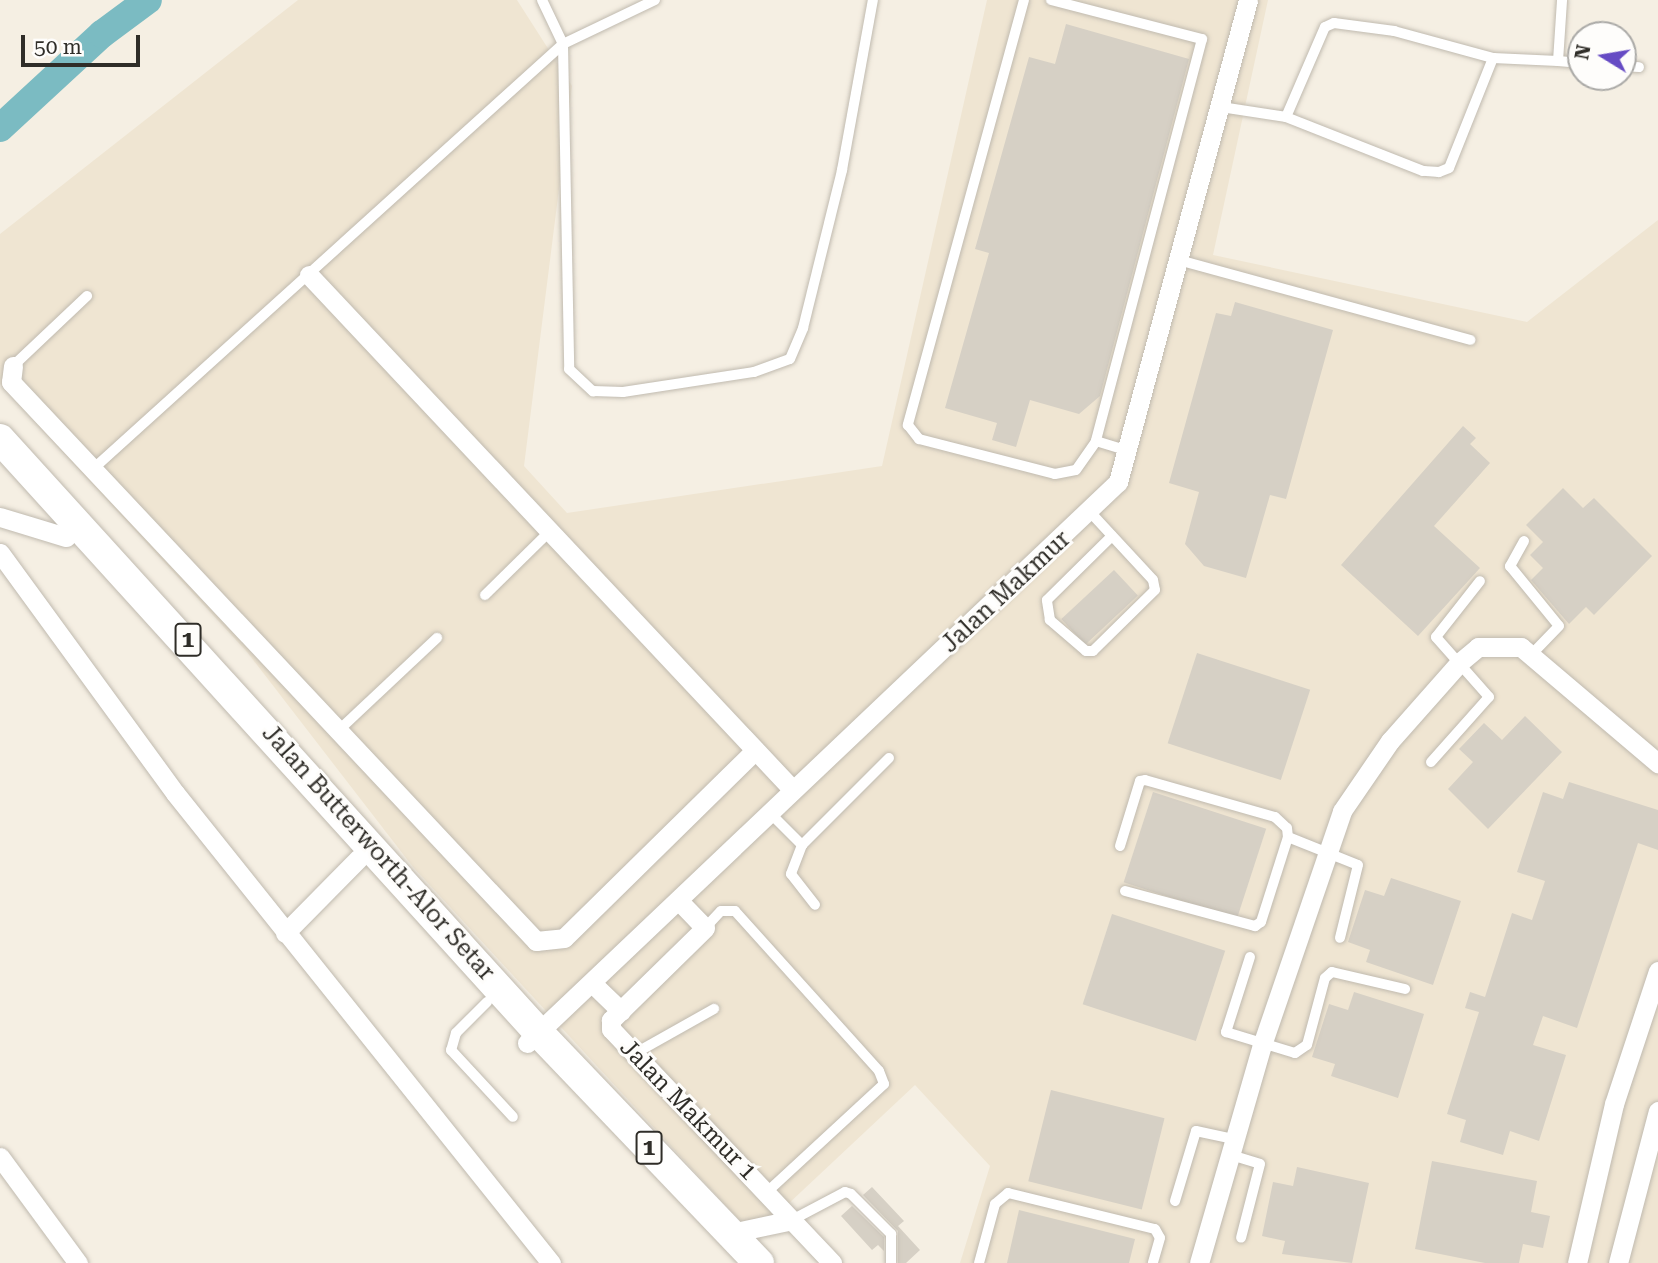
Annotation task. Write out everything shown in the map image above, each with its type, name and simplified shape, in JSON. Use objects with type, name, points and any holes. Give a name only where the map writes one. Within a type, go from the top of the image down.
[{"type":"main road","name":"Jalan Butterworth-Alor Setar","points":[[0,439],[733,1263]]},
{"type":"main road","name":"Jalan Butterworth-Alor Setar","points":[[0,467],[359,858],[487,1002],[532,1037],[759,1263]]},
{"type":"street","name":"Jalan Makmur","points":[[532,1037],[593,984],[792,789],[1091,513],[1118,482],[1182,261],[1248,0]]},
{"type":"street","points":[[309,275],[792,789]]},
{"type":"street","points":[[13,366],[11,382],[523,931],[551,943],[564,939],[755,750]]},
{"type":"street","points":[[0,517],[66,537]]},
{"type":"street","points":[[0,552],[175,793],[551,1263]]},
{"type":"street","points":[[1199,1263],[1262,1045],[1327,850],[1361,781],[1459,663],[1478,647],[1496,643],[1532,654],[1658,763]]},
{"type":"street","points":[[285,933],[359,858]]},
{"type":"street","points":[[679,901],[705,928]]},
{"type":"street","name":"Jalan Makmur 1","points":[[705,928],[611,1020],[611,1029],[832,1263]]},
{"type":"street","points":[[1577,1263],[1614,1104],[1658,971]]},
{"type":"street","points":[[593,984],[621,1011]]},
{"type":"street","points":[[1618,1263],[1658,1111]]},
{"type":"street","points":[[0,1157],[78,1263]]},
{"type":"street","points":[[731,1233],[792,1220]]},
{"type":"lane","points":[[541,0],[563,44],[569,369],[593,391],[623,393],[754,372],[790,359],[803,328],[842,170],[873,0]]},
{"type":"lane","points":[[93,469],[563,44],[655,0]]},
{"type":"lane","points":[[1024,0],[908,425],[919,439],[1055,474],[1076,470],[1096,441],[1202,40],[1051,0]]},
{"type":"lane","points":[[1558,61],[1562,0]]},
{"type":"lane","points":[[1286,117],[1325,27],[1334,23],[1359,24],[1493,58],[1567,62]]},
{"type":"lane","points":[[1221,107],[1286,117],[1423,171],[1439,172],[1448,168],[1493,58]]},
{"type":"lane","points":[[1182,261],[1470,340]]},
{"type":"lane","points":[[13,366],[87,296]]},
{"type":"lane","points":[[1096,441],[1129,451]]},
{"type":"lane","points":[[1091,513],[1153,580],[1155,590],[1093,651],[1086,651],[1050,620],[1047,600],[1112,536]]},
{"type":"lane","points":[[485,595],[549,532]]},
{"type":"lane","points":[[1524,541],[1510,566],[1559,626],[1532,654]]},
{"type":"lane","points":[[1431,762],[1489,697],[1459,663],[1436,631],[1480,581]]},
{"type":"lane","points":[[337,731],[437,638]]},
{"type":"lane","points":[[815,905],[791,874],[803,845],[888,758]]},
{"type":"lane","points":[[1120,846],[1140,781],[1145,780],[1275,817],[1287,828],[1288,837],[1261,922],[1255,926],[1125,891]]},
{"type":"lane","points":[[768,812],[803,845]]},
{"type":"lane","points":[[1288,837],[1327,850],[1358,866],[1340,938]]},
{"type":"lane","points":[[705,928],[721,911],[735,911],[879,1071],[884,1084],[767,1192]]},
{"type":"lane","points":[[1250,957],[1226,1032],[1262,1045],[1303,1051],[1332,972],[1405,989]]},
{"type":"lane","points":[[487,1002],[456,1033],[451,1050],[513,1116]]},
{"type":"lane","points":[[634,1054],[713,1009]]},
{"type":"lane","points":[[1175,1201],[1196,1130],[1233,1147],[1260,1164],[1241,1238]]},
{"type":"lane","points":[[792,1220],[845,1192],[851,1194],[894,1240],[891,1263]]},
{"type":"lane","points":[[979,1263],[995,1204],[1008,1193],[1155,1229],[1160,1238],[1153,1263]]},
{"type":"shaded area","points":[[298,0],[517,0],[572,86],[524,466],[567,513],[882,466],[987,0],[1268,0],[1213,255],[1527,322],[1658,220],[1658,1263],[960,1263],[990,1166],[915,1085],[754,1236],[413,867],[247,652],[0,384],[0,234]]},
{"type":"building","points":[[1066,24],[1189,59],[1100,396],[1079,414],[1030,400],[1016,447],[992,440],[997,423],[945,408],[989,253],[975,249],[1029,57],[1055,64]]},
{"type":"building","points":[[1235,302],[1333,330],[1286,499],[1270,495],[1246,578],[1204,566],[1185,544],[1199,492],[1169,483],[1216,313],[1231,316]]},
{"type":"building","points":[[1463,426],[1476,438],[1470,444],[1490,463],[1434,526],[1480,568],[1418,636],[1341,565]]},
{"type":"building","points":[[1563,488],[1583,508],[1594,498],[1652,556],[1594,615],[1586,607],[1569,624],[1531,580],[1543,568],[1530,555],[1543,542],[1526,525]]},
{"type":"building","points":[[1114,570],[1138,596],[1085,645],[1061,619]]},
{"type":"building","points":[[1197,653],[1310,690],[1281,780],[1168,743]]},
{"type":"building","points":[[1525,716],[1562,752],[1488,829],[1448,789],[1473,762],[1459,749],[1484,723],[1502,740]]},
{"type":"building","points":[[1569,782],[1658,810],[1658,850],[1638,843],[1577,1028],[1543,1016],[1533,1045],[1566,1055],[1539,1141],[1510,1131],[1503,1155],[1460,1142],[1466,1120],[1447,1114],[1479,1012],[1465,1008],[1470,992],[1485,997],[1512,913],[1532,920],[1545,881],[1517,872],[1543,792],[1563,799]]},
{"type":"building","points":[[1153,792],[1266,829],[1237,919],[1124,882]]},
{"type":"building","points":[[1391,878],[1461,901],[1433,985],[1366,962],[1370,950],[1348,942],[1365,890],[1384,896]]},
{"type":"building","points":[[1112,914],[1225,951],[1196,1041],[1083,1004]]},
{"type":"building","points":[[1354,992],[1424,1014],[1398,1098],[1331,1076],[1335,1064],[1312,1057],[1329,1004],[1348,1010]]},
{"type":"building","points":[[1051,1090],[1165,1118],[1142,1210],[1028,1181]]},
{"type":"building","points":[[1432,1161],[1537,1181],[1531,1212],[1550,1216],[1543,1248],[1523,1244],[1519,1263],[1485,1263],[1415,1249]]},
{"type":"building","points":[[1297,1167],[1369,1183],[1352,1263],[1282,1254],[1285,1241],[1262,1236],[1273,1182],[1293,1186]]},
{"type":"building","points":[[872,1187],[904,1221],[898,1226],[920,1250],[906,1263],[898,1263],[898,1231],[863,1195]]},
{"type":"building","points":[[852,1206],[884,1237],[884,1251],[878,1245],[872,1250],[841,1216]]},
{"type":"building","points":[[1019,1210],[1135,1239],[1129,1263],[1007,1263]]},
{"type":"waterway","points":[[0,128],[102,34],[148,0]]}]
